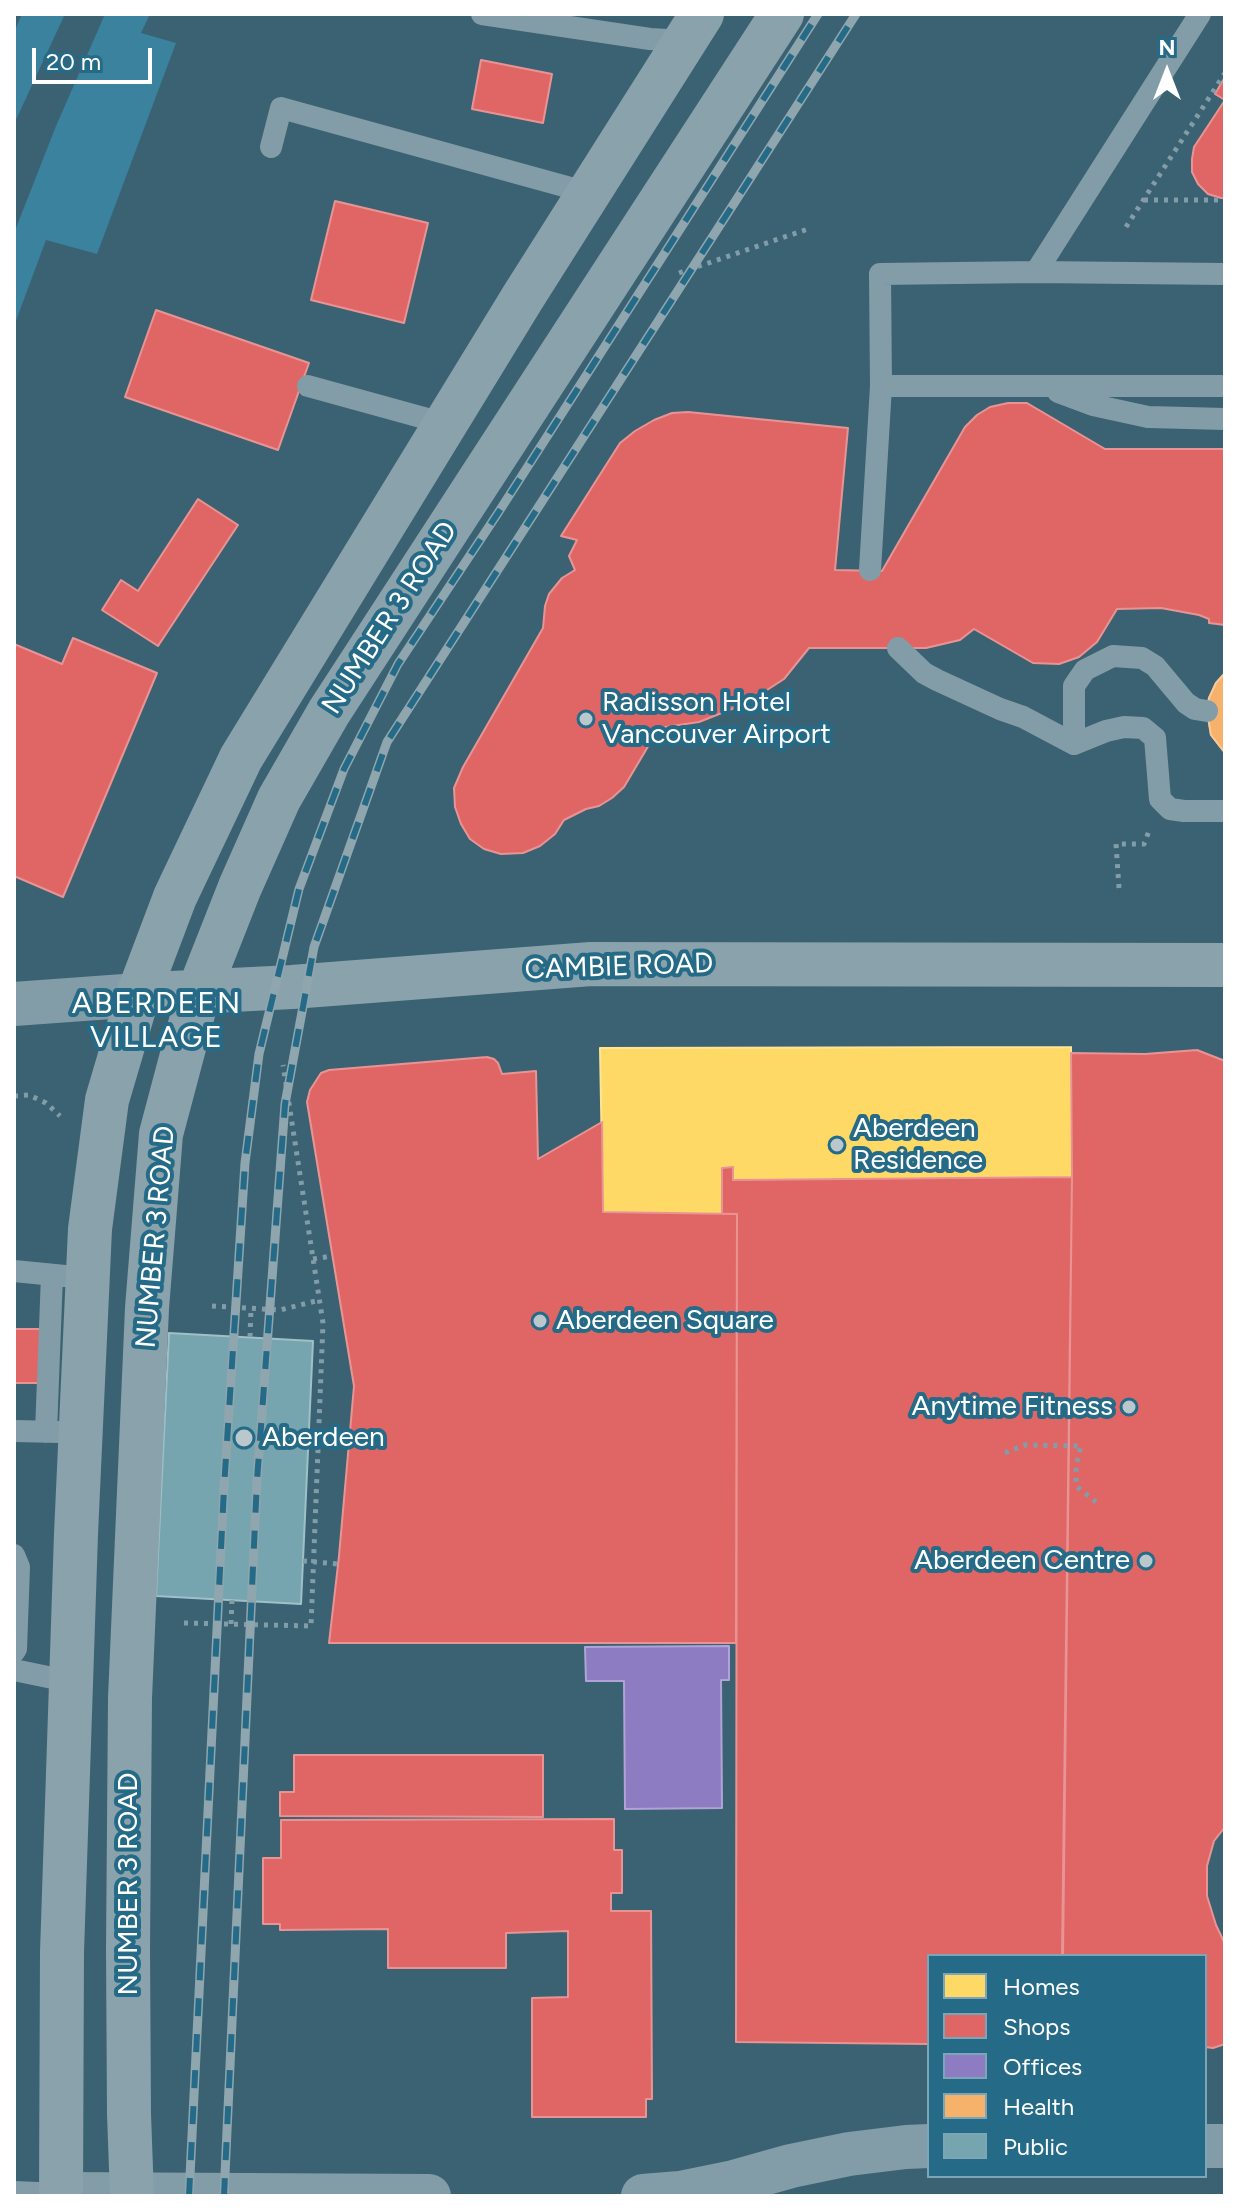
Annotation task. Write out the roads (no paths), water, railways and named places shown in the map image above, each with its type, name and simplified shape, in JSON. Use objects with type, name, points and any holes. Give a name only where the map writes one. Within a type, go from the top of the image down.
[{"type":"main road","name":"NUMBER 3 ROAD","points":[[132,2195],[128,1949],[130,1698],[147,1308],[161,1134],[199,991],[279,799],[329,712],[782,14]]},
{"type":"main road","name":"NUMBER 3 ROAD","points":[[61,2195],[62,1952],[72,1682],[63,1432],[70,1277],[90,1229],[107,1100],[138,995],[184,875],[241,758],[694,27]]},
{"type":"main road","name":"CAMBIE ROAD","points":[[138,995],[292,987],[591,964],[1225,965]]},
{"type":"street","name":"CAMBIE ROAD","points":[[14,1004],[138,995]]},
{"type":"street","points":[[643,2196],[734,2189],[791,2166],[849,2154],[927,2146]]},
{"type":"street","points":[[61,2195],[429,2196]]},
{"type":"lane","points":[[482,14],[650,39],[694,27]]},
{"type":"lane","points":[[1036,272],[1200,14]]},
{"type":"lane","points":[[271,147],[281,108],[589,193]]},
{"type":"lane","points":[[870,570],[881,386],[880,274],[1225,274]]},
{"type":"lane","points":[[308,386],[446,424]]},
{"type":"lane","points":[[881,386],[1225,386]]},
{"type":"lane","points":[[1041,386],[1093,405],[1148,417],[1225,419]]},
{"type":"lane","points":[[898,648],[924,673],[971,697],[1023,717],[1074,744]]},
{"type":"lane","points":[[1074,744],[1074,686],[1085,670],[1113,656],[1142,658],[1155,666],[1186,703],[1195,709],[1207,711]]},
{"type":"lane","points":[[1074,744],[1106,731],[1124,727],[1143,728],[1155,738],[1160,799],[1170,809],[1225,811]]},
{"type":"lane","points":[[14,1271],[70,1277]]},
{"type":"lane","points":[[14,1431],[63,1432]]},
{"type":"lane","points":[[14,1555],[19,1567],[14,1652]]},
{"type":"lane","points":[[14,1670],[72,1682]]},
{"type":"lane","points":[[14,2192],[61,2195]]},
{"type":"railway","points":[[189,2196],[224,1488],[245,1163],[259,1054],[299,889],[344,769],[398,664],[818,14]]},
{"type":"railway","points":[[224,2196],[257,1480],[285,1104],[314,947],[387,742],[856,14]]},
{"type":"place","name":"Radisson Hotel Vancouver Airport","points":[[586,719]]},
{"type":"place","name":"Aberdeen Residence","points":[[837,1145]]},
{"type":"place","name":"Aberdeen Square","points":[[540,1321]]},
{"type":"place","name":"Anytime Fitness","points":[[1129,1407]]},
{"type":"place","name":"Aberdeen","points":[[244,1438]]},
{"type":"place","name":"Aberdeen Centre","points":[[1146,1561]]},
{"type":"district","name":"ABERDEEN VILLAGE","points":[[157,1021]]}]
